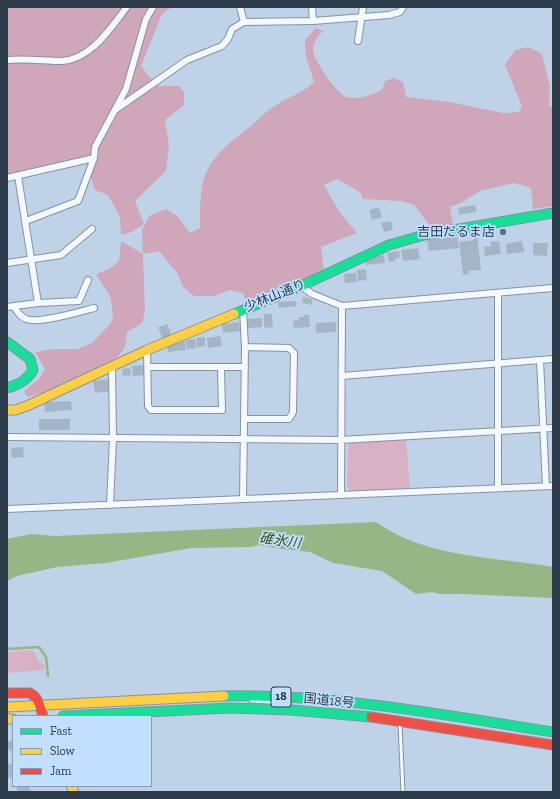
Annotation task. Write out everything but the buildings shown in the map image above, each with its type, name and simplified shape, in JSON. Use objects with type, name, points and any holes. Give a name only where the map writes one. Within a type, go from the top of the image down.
[{"type":"main road","name":"少林山通り","points":[[7,410],[15,410],[27,406],[147,350],[301,286],[389,245],[424,235],[553,213]]},
{"type":"main road","points":[[7,342],[29,358],[32,367],[30,376],[26,381],[7,388]]},
{"type":"main road","points":[[7,693],[30,693],[36,698],[43,715]]},
{"type":"main road","name":"国道18号","points":[[7,707],[108,700],[232,696],[323,700],[403,709],[553,732]]},
{"type":"main road","name":"国道18号","points":[[74,715],[169,706],[297,708],[400,721],[553,745]]},
{"type":"street","points":[[7,60],[27,58],[64,61],[82,55],[98,42],[127,7]]},
{"type":"street","points":[[26,221],[78,201],[94,158],[96,146],[126,89],[146,19],[153,7]]},
{"type":"street","points":[[240,7],[244,22]]},
{"type":"street","points":[[312,7],[313,21]]},
{"type":"street","points":[[358,41],[363,7]]},
{"type":"street","points":[[115,110],[187,60],[222,46],[228,39],[232,29],[244,22],[313,21],[362,17],[400,12],[403,7]]},
{"type":"street","points":[[7,178],[94,158]]},
{"type":"street","points":[[18,176],[38,303]]},
{"type":"street","points":[[7,263],[61,255],[92,229]]},
{"type":"street","points":[[7,307],[38,303],[79,301],[88,280]]},
{"type":"street","points":[[301,286],[312,294],[342,306],[553,288]]},
{"type":"street","points":[[498,293],[498,488]]},
{"type":"street","points":[[14,306],[24,319],[31,320],[57,317],[94,308]]},
{"type":"street","points":[[341,494],[340,440],[342,306]]},
{"type":"street","points":[[243,309],[245,347],[243,499]]},
{"type":"street","points":[[244,419],[289,419],[293,412],[294,353],[290,348],[245,347]]},
{"type":"street","points":[[147,350],[148,406],[151,410],[222,410],[221,368]]},
{"type":"street","points":[[342,376],[553,359]]},
{"type":"street","points":[[540,360],[546,486]]},
{"type":"street","points":[[110,505],[113,439],[112,367]]},
{"type":"street","points":[[148,367],[245,367]]},
{"type":"street","points":[[7,437],[340,440],[553,428]]},
{"type":"street","points":[[7,510],[341,494],[553,486]]},
{"type":"lane","points":[[232,696],[253,702],[273,702]]},
{"type":"lane","points":[[108,700],[133,705],[169,706]]},
{"type":"lane","points":[[403,709],[399,732],[403,792]]},
{"type":"shaded area","points":[[7,7],[172,7],[162,14],[141,66],[157,86],[179,86],[184,92],[184,105],[165,120],[169,145],[166,171],[135,201],[144,224],[132,232],[121,235],[120,217],[108,195],[95,190],[90,175],[99,155],[7,174]]},
{"type":"shaded area","points":[[316,28],[323,31],[316,39],[313,47],[317,61],[337,90],[346,97],[351,98],[374,94],[382,90],[385,81],[394,78],[403,82],[406,97],[449,102],[503,113],[519,112],[522,106],[505,65],[515,50],[529,47],[542,54],[550,87],[549,106],[553,107],[553,206],[533,209],[531,188],[514,183],[480,191],[461,203],[450,207],[453,225],[431,227],[414,205],[401,201],[363,199],[360,192],[337,179],[324,185],[340,213],[357,233],[321,247],[324,271],[283,289],[246,301],[243,293],[230,290],[214,296],[194,296],[183,287],[178,274],[159,251],[143,254],[142,230],[149,216],[166,209],[177,216],[190,233],[200,228],[203,182],[213,161],[221,151],[267,111],[305,89],[314,82],[306,56],[305,40]]},
{"type":"shaded area","points":[[121,241],[143,254],[145,312],[142,323],[127,332],[123,350],[118,356],[95,371],[64,385],[27,397],[24,391],[39,379],[45,369],[35,352],[54,349],[78,349],[92,343],[110,324],[113,318],[111,298],[96,274],[109,269],[119,261]]},
{"type":"shaded area","points":[[406,440],[410,488],[350,491],[347,487],[348,447],[350,442]]},
{"type":"shaded area","points":[[34,651],[39,662],[44,664],[45,670],[7,673],[7,652]]},
{"type":"water","name":"碓氷川","points":[[376,522],[396,534],[439,550],[484,558],[553,567],[553,598],[440,594],[432,592],[416,594],[382,571],[333,563],[310,552],[259,545],[250,547],[191,548],[106,563],[57,567],[17,576],[7,581],[7,539],[31,534],[55,536]]},
{"type":"waterway","points":[[7,649],[39,647],[46,657],[48,676]]},
{"type":"traffic: fast","points":[[234,314],[301,286],[389,245],[424,235],[553,213]]},
{"type":"traffic: fast","points":[[7,342],[30,359],[33,370],[22,382],[7,388]]},
{"type":"traffic: fast","points":[[224,696],[266,696],[348,702],[553,732]]},
{"type":"traffic: fast","points":[[84,715],[229,708],[291,710],[371,717]]},
{"type":"traffic: slow","points":[[7,410],[15,410],[27,406],[147,350],[234,314]]},
{"type":"traffic: slow","points":[[7,707],[224,696]]},
{"type":"traffic: slow","points":[[7,719],[12,719]]},
{"type":"traffic: slow","points":[[72,787],[74,792]]},
{"type":"traffic: jam","points":[[7,693],[30,693],[37,700],[43,715]]},
{"type":"traffic: jam","points":[[371,717],[553,745]]},
{"type":"place","name":"吉田だるま店","points":[[503,232]]}]
